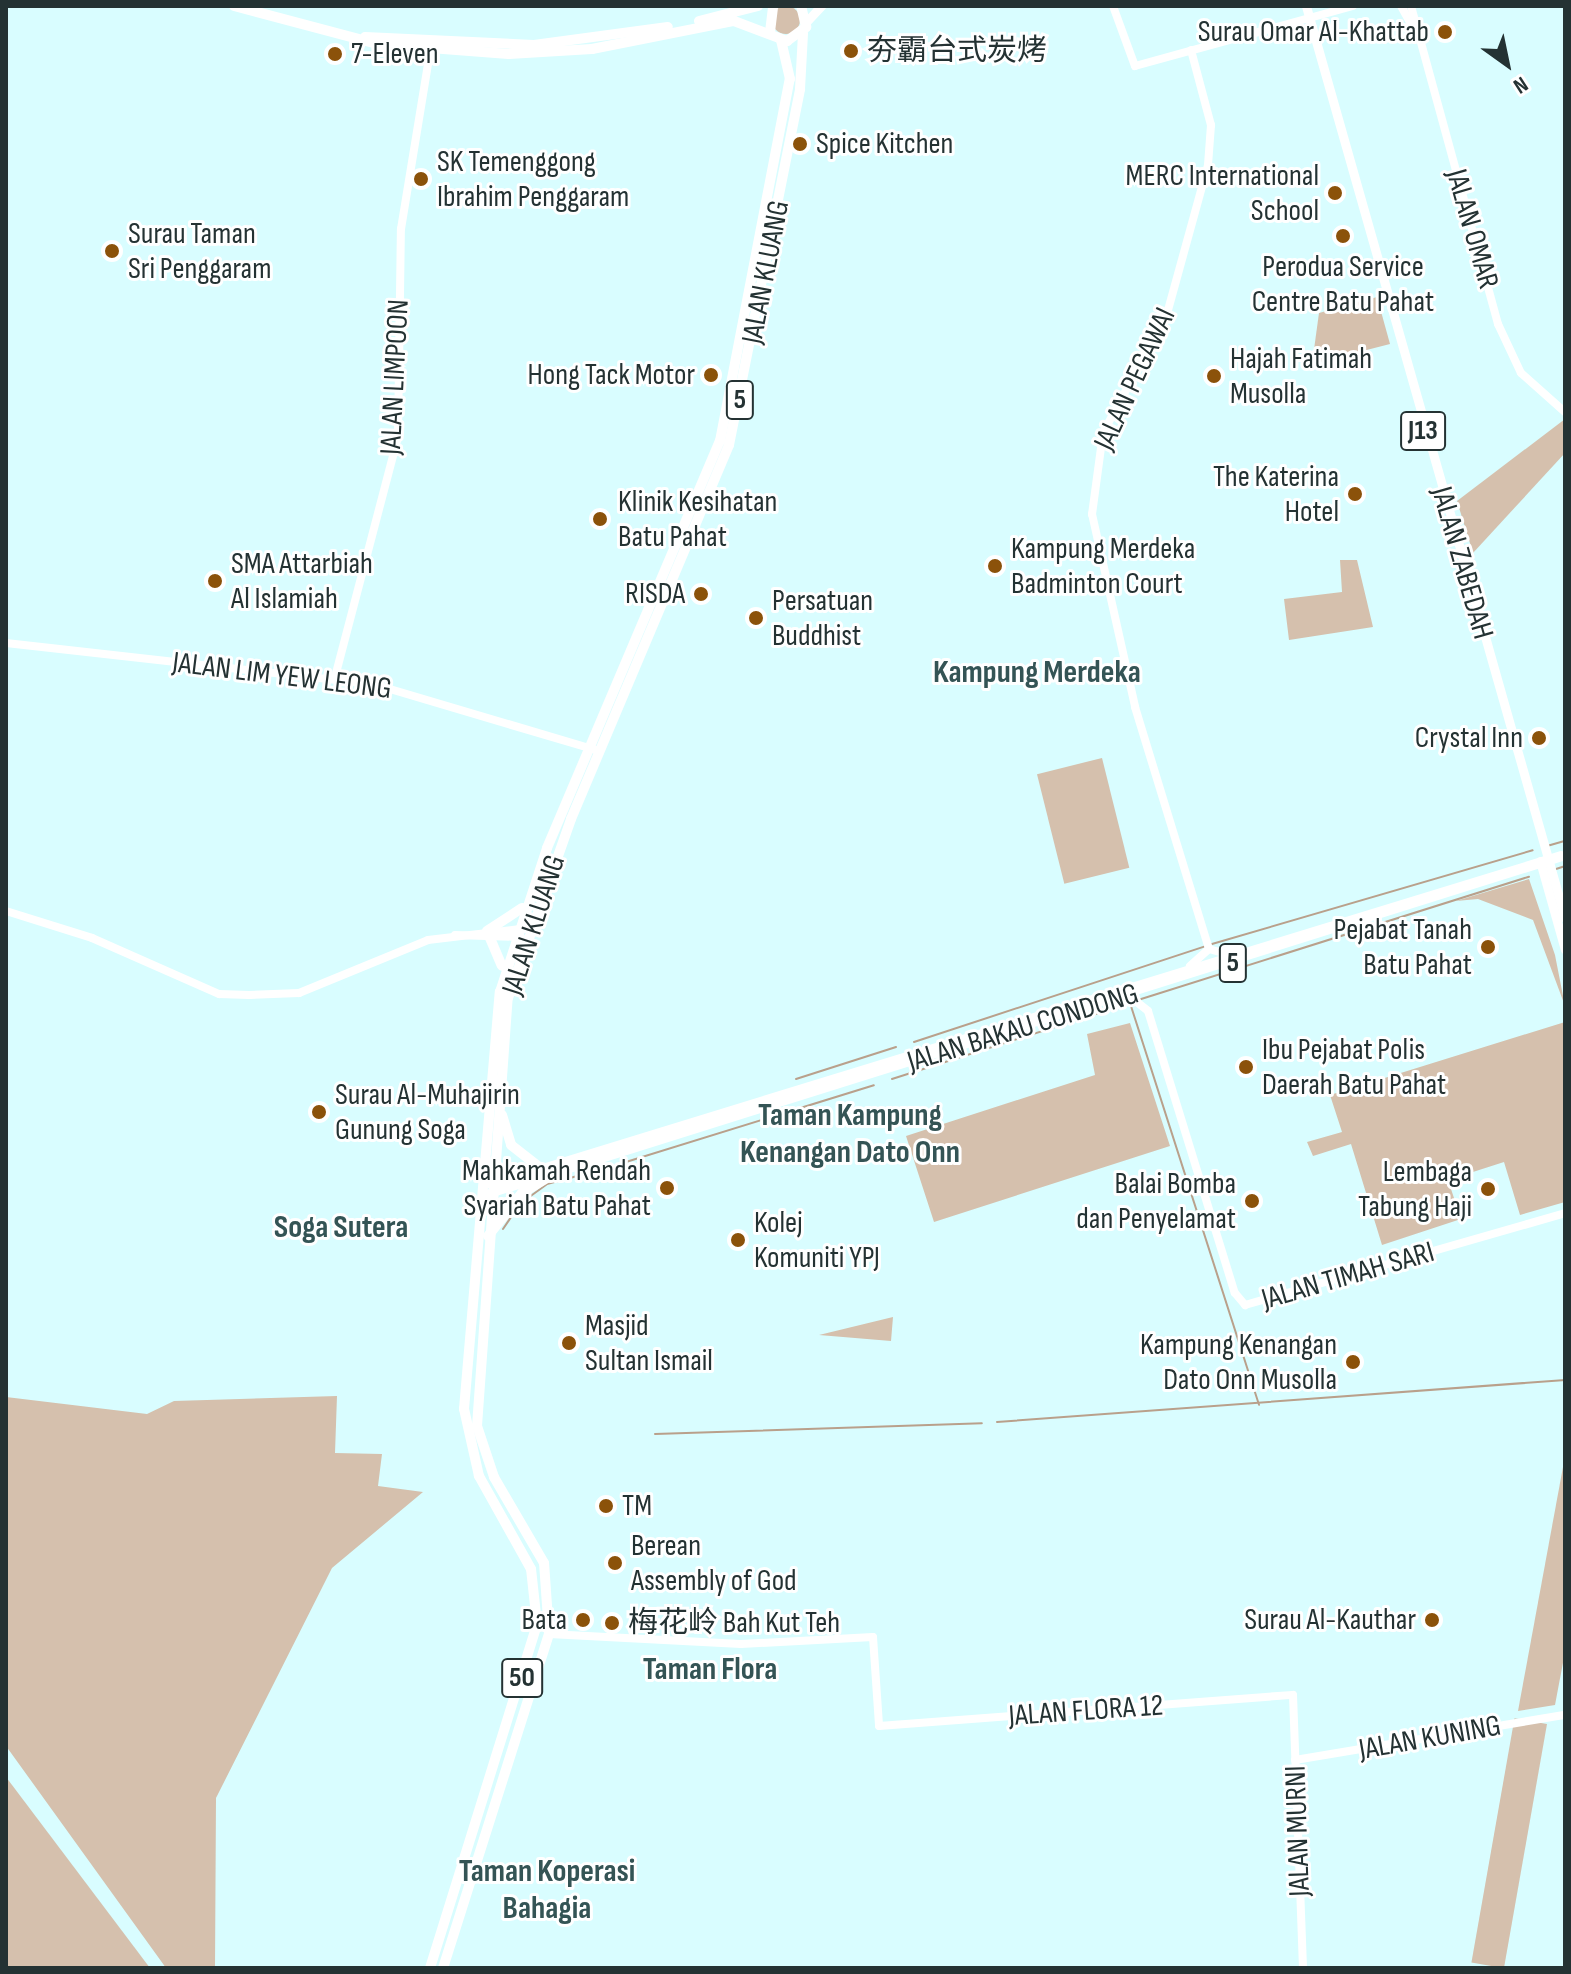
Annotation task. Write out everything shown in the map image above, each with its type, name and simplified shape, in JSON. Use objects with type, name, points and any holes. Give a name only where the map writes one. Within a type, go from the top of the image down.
[{"type":"highway","points":[[234,6],[359,38],[431,46],[592,49],[734,21],[770,32],[781,40],[803,33]]},
{"type":"highway","points":[[431,46],[592,40],[758,6]]},
{"type":"highway","points":[[770,32],[773,6]]},
{"type":"highway","points":[[801,6],[807,21]]},
{"type":"highway","name":"5","points":[[803,33],[807,21]]},
{"type":"highway","name":"JALAN KLUANG","points":[[443,1968],[549,1634],[544,1563],[494,1477],[477,1426],[487,1238],[486,1189],[500,1097],[508,998],[520,933],[528,899],[720,472],[770,250],[803,33]]},
{"type":"highway","name":"JALAN KLUANG","points":[[430,1968],[537,1624],[531,1569],[479,1476],[466,1432],[500,992],[520,933],[712,464],[751,286],[790,79],[781,40]]},
{"type":"highway","points":[[751,286],[770,250]]},
{"type":"highway","points":[[500,992],[502,954],[489,934],[528,899]]},
{"type":"highway","points":[[487,1238],[522,1193],[548,1172],[511,1145],[500,1097]]},
{"type":"main road","name":"5","points":[[807,21],[821,6]]},
{"type":"main road","name":"JALAN ZABEDAH","points":[[1306,6],[1544,860]]},
{"type":"main road","name":"JALAN BAKAU CONDONG","points":[[548,1172],[1227,954],[1564,855]]},
{"type":"main road","name":"JALAN BAKAU CONDONG","points":[[486,1189],[1132,996],[1528,870],[1544,860]]},
{"type":"main road","name":"J13","points":[[1544,860],[1561,921],[1565,950]]},
{"type":"main road","points":[[1528,870],[1561,921]]},
{"type":"street","points":[[1113,6],[1135,66],[1353,6]]},
{"type":"street","name":"JALAN OMAR","points":[[1401,6],[1413,26]]},
{"type":"street","name":"JALAN OMAR","points":[[1411,6],[1413,26],[1508,349],[1521,373],[1565,412]]},
{"type":"street","name":"JALAN LIMPOON","points":[[335,677],[398,437],[401,229],[431,46]]},
{"type":"street","name":"JALAN PEGAWAI","points":[[1191,50],[1211,125],[1208,165],[1167,314],[1103,433],[1092,514],[1135,707],[1207,945]]},
{"type":"street","name":"JALAN LIM YEW LEONG","points":[[6,643],[335,677],[421,694],[594,749]]},
{"type":"street","points":[[6,911],[92,938],[219,994],[280,996],[454,935],[520,933]]},
{"type":"street","points":[[1190,966],[1207,945],[1227,954]]},
{"type":"street","name":"JALAN TIMAH SARI","points":[[1132,996],[1146,1008],[1235,1293],[1245,1305],[1565,1213]]},
{"type":"street","name":"JALAN FLORA 12","points":[[549,1634],[741,1644],[873,1637],[879,1726],[1293,1695]]},
{"type":"street","name":"JALAN MURNI","points":[[1293,1695],[1303,1968]]},
{"type":"street","name":"JALAN KUNING","points":[[1295,1760],[1565,1715]]},
{"type":"shaded area","points":[[786,6],[796,10],[800,20],[796,30],[786,34],[776,30],[772,20],[776,10]]},
{"type":"shaded area","points":[[1377,297],[1390,344],[1312,364],[1319,313]]},
{"type":"shaded area","points":[[1565,419],[1565,453],[1473,553],[1457,501]]},
{"type":"shaded area","points":[[1340,560],[1357,560],[1373,627],[1289,640],[1284,599],[1342,592]]},
{"type":"shaded area","points":[[1102,758],[1129,868],[1064,884],[1037,774]]},
{"type":"shaded area","points":[[1529,879],[1555,955],[1565,1006],[1533,920],[1478,899],[1456,901]]},
{"type":"shaded area","points":[[1565,1022],[1565,1202],[1520,1215],[1504,1162],[1448,1180],[1461,1219],[1382,1245],[1351,1144],[1313,1156],[1307,1142],[1342,1132],[1330,1095]]},
{"type":"shaded area","points":[[1130,1023],[1170,1146],[934,1222],[906,1136],[1095,1075],[1087,1034]]},
{"type":"shaded area","points":[[893,1317],[891,1341],[819,1335]]},
{"type":"shaded area","points":[[337,1396],[335,1453],[382,1454],[378,1486],[423,1492],[332,1568],[216,1798],[215,1968],[166,1968],[6,1746],[6,1397],[147,1414],[174,1401]]},
{"type":"shaded area","points":[[1565,1456],[1565,1652],[1555,1705],[1518,1711]]},
{"type":"shaded area","points":[[1515,1718],[1547,1724],[1504,1968],[1471,1963]]},
{"type":"shaded area","points":[[6,1777],[150,1968],[6,1968]]},
{"type":"waterway","points":[[1547,846],[1565,841]]},
{"type":"waterway","points":[[1212,944],[1533,850]]},
{"type":"waterway","points":[[1556,869],[1565,866]]},
{"type":"waterway","points":[[1138,1000],[1529,877]]},
{"type":"waterway","points":[[914,1042],[1206,946]]},
{"type":"waterway","points":[[892,1079],[1130,1003],[1259,1405]]},
{"type":"waterway","points":[[796,1079],[896,1047]]},
{"type":"waterway","points":[[613,1166],[874,1085]]},
{"type":"waterway","points":[[521,1203],[547,1184],[600,1170]]},
{"type":"waterway","points":[[503,1229],[517,1208]]},
{"type":"waterway","points":[[997,1422],[1565,1380]]},
{"type":"waterway","points":[[655,1434],[982,1423]]},
{"type":"place","name":"Surau Omar Al-Khattab","points":[[1445,32]]},
{"type":"place","name":"夯霸台式炭烤","points":[[851,51]]},
{"type":"place","name":"7-Eleven","points":[[335,54]]},
{"type":"place","name":"Spice Kitchen","points":[[800,144]]},
{"type":"place","name":"SK Temenggong Ibrahim Penggaram","points":[[421,179]]},
{"type":"place","name":"MERC International School","points":[[1335,193]]},
{"type":"place","name":"Perodua Service Centre Batu Pahat","points":[[1343,236]]},
{"type":"place","name":"Surau Taman Sri Penggaram","points":[[112,251]]},
{"type":"place","name":"Hong Tack Motor","points":[[711,375]]},
{"type":"place","name":"Hajah Fatimah Musolla","points":[[1214,376]]},
{"type":"place","name":"The Katerina Hotel","points":[[1355,494]]},
{"type":"place","name":"Klinik Kesihatan Batu Pahat","points":[[600,519]]},
{"type":"place","name":"Kampung Merdeka Badminton Court","points":[[995,566]]},
{"type":"place","name":"SMA Attarbiah Al Islamiah","points":[[215,581]]},
{"type":"place","name":"RISDA","points":[[701,594]]},
{"type":"place","name":"Persatuan Buddhist","points":[[756,618]]},
{"type":"place","name":"Crystal Inn","points":[[1539,738]]},
{"type":"place","name":"Pejabat Tanah Batu Pahat","points":[[1488,947]]},
{"type":"place","name":"Ibu Pejabat Polis Daerah Batu Pahat","points":[[1246,1067]]},
{"type":"place","name":"Surau Al-Muhajirin Gunung Soga","points":[[319,1112]]},
{"type":"place","name":"Mahkamah Rendah Syariah Batu Pahat","points":[[667,1188]]},
{"type":"place","name":"Lembaga Tabung Haji","points":[[1488,1189]]},
{"type":"place","name":"Balai Bomba dan Penyelamat","points":[[1252,1201]]},
{"type":"place","name":"Kolej Komuniti YPJ","points":[[738,1240]]},
{"type":"place","name":"Masjid Sultan Ismail","points":[[569,1343]]},
{"type":"place","name":"Kampung Kenangan Dato Onn Musolla","points":[[1353,1362]]},
{"type":"place","name":"TM","points":[[606,1506]]},
{"type":"place","name":"Berean Assembly of God","points":[[615,1563]]},
{"type":"place","name":"Bata","points":[[583,1620]]},
{"type":"place","name":"Surau Al-Kauthar","points":[[1432,1620]]},
{"type":"place","name":"梅花岭 Bah Kut Teh","points":[[612,1623]]},
{"type":"district","name":"Kampung Merdeka","points":[[1037,673]]},
{"type":"district","name":"Taman Kampung Kenangan Dato Onn","points":[[850,1136]]},
{"type":"district","name":"Soga Sutera","points":[[341,1228]]},
{"type":"district","name":"Taman Flora","points":[[710,1670]]},
{"type":"district","name":"Taman Koperasi Bahagia","points":[[547,1892]]}]
